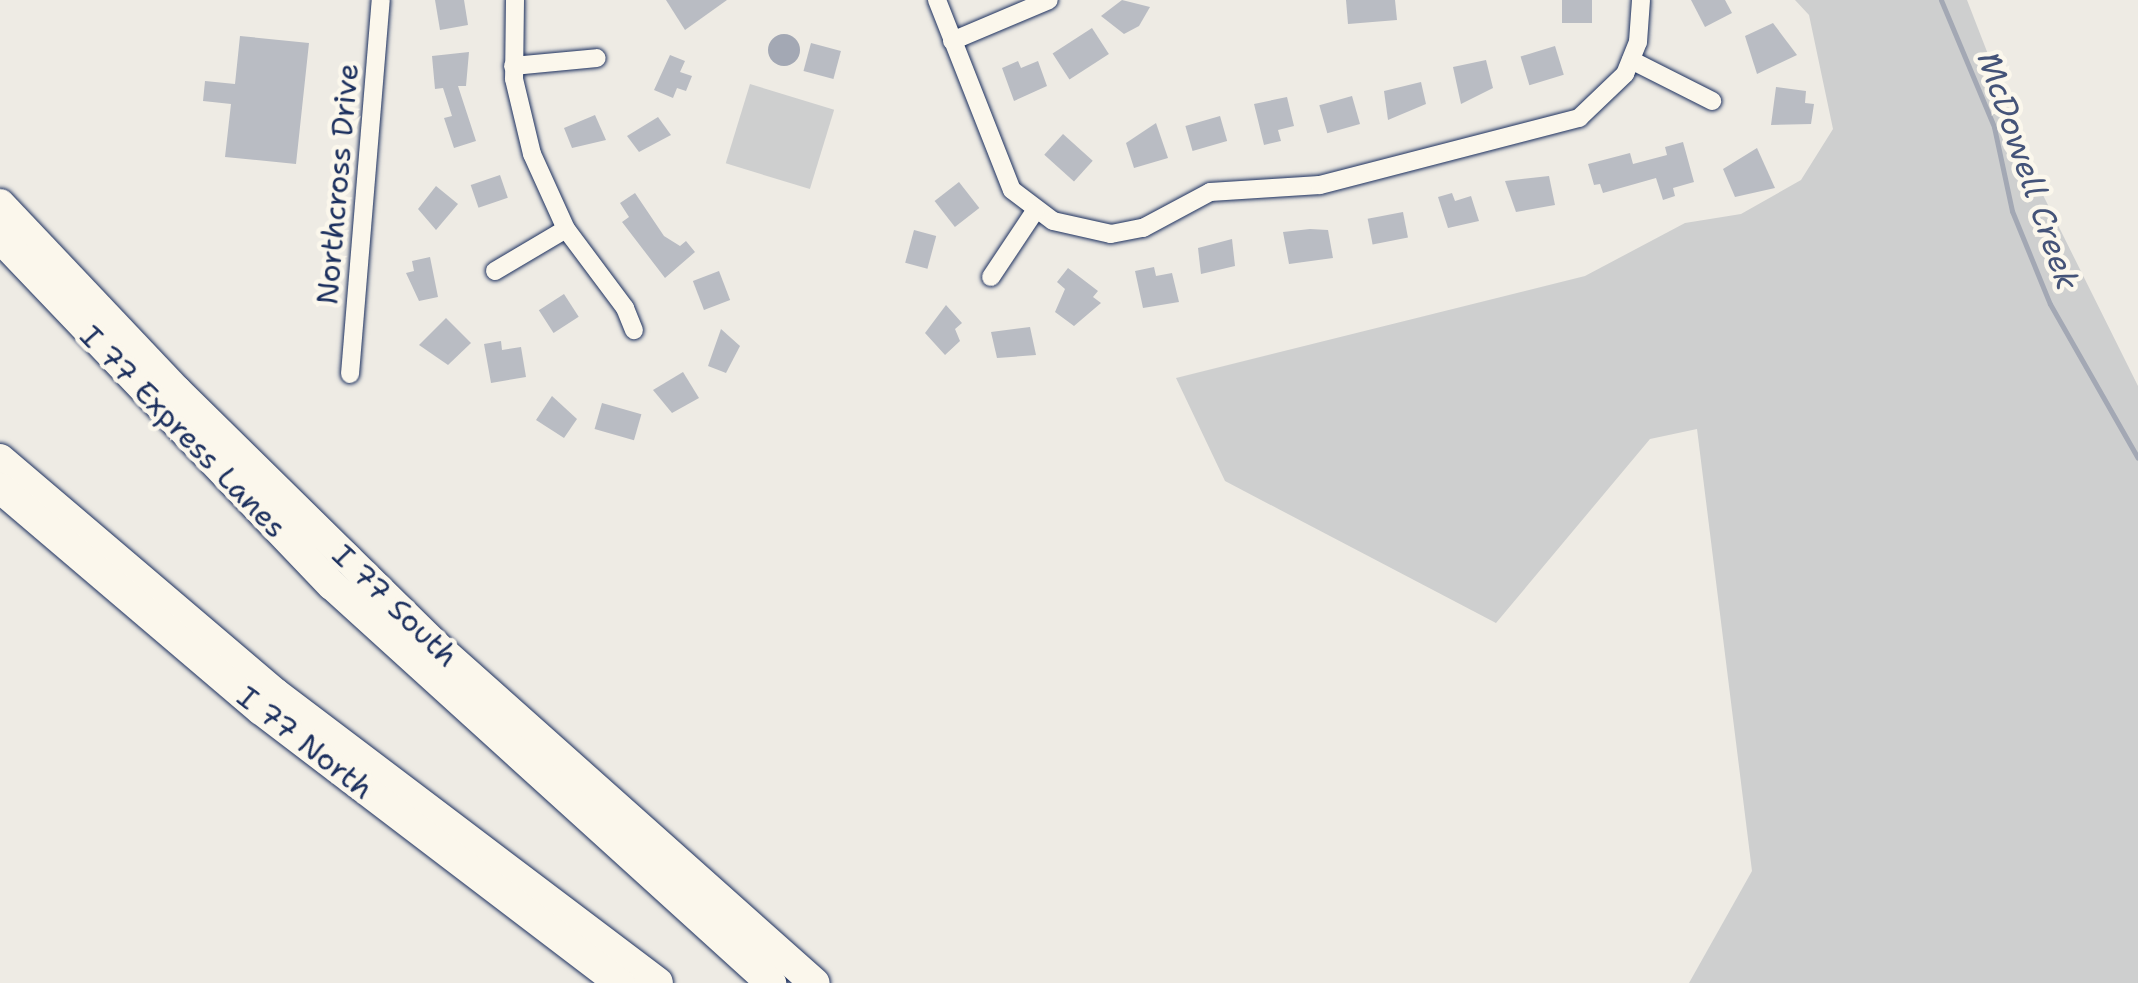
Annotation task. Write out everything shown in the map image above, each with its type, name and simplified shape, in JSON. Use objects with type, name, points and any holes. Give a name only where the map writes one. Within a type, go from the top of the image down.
[{"type":"highway","name":"I 77 South","points":[[0,204],[188,402],[429,639],[814,983]]},
{"type":"highway","name":"I 77 Express Lanes","points":[[0,238],[332,585],[771,983]]},
{"type":"highway","points":[[0,460],[275,693],[658,983]]},
{"type":"highway","name":"I 77 North","points":[[0,488],[261,710],[620,983]]},
{"type":"street","name":"Northcross Drive","points":[[350,374],[380,0]]},
{"type":"street","points":[[515,0],[513,66],[532,154],[566,229],[625,308],[634,330]]},
{"type":"street","points":[[937,0],[1004,176],[1035,211],[1073,229],[1129,231],[1210,192],[1320,185],[1534,132],[1597,105],[1632,60],[1641,0]]},
{"type":"street","points":[[952,41],[1049,0]]},
{"type":"street","points":[[513,66],[597,58]]},
{"type":"street","points":[[1632,60],[1712,101]]},
{"type":"street","points":[[990,277],[1035,211]]},
{"type":"street","points":[[495,271],[566,229]]},
{"type":"shaded area","points":[[1795,0],[1967,0],[2041,191],[2138,386],[2138,983],[1689,983],[1752,871],[1697,429],[1650,439],[1496,623],[1225,481],[1176,378],[1585,276],[1685,223],[1741,214],[1801,180],[1833,129],[1809,15]]},
{"type":"shaded area","points":[[784,34],[795,39],[800,50],[795,61],[784,66],[773,61],[768,50],[773,39]]},
{"type":"shaded area","points":[[750,84],[834,110],[810,189],[726,163]]},
{"type":"building","points":[[435,0],[464,0],[468,25],[440,30]]},
{"type":"building","points":[[666,0],[727,0],[685,30]]},
{"type":"building","points":[[1122,0],[1150,7],[1139,26],[1124,34],[1101,16]]},
{"type":"building","points":[[1346,0],[1395,0],[1397,20],[1348,24]]},
{"type":"building","points":[[1562,0],[1592,0],[1592,23],[1562,23]]},
{"type":"building","points":[[1691,0],[1725,0],[1732,13],[1705,27]]},
{"type":"building","points":[[1773,23],[1797,55],[1757,74],[1745,36]]},
{"type":"building","points":[[1092,28],[1109,54],[1069,80],[1053,54]]},
{"type":"building","points":[[240,36],[309,43],[296,164],[225,157],[231,104],[203,101],[205,81],[235,84]]},
{"type":"building","points":[[811,43],[841,51],[833,79],[803,71]]},
{"type":"building","points":[[1555,46],[1564,75],[1529,85],[1521,57]]},
{"type":"building","points":[[469,52],[466,86],[458,86],[476,141],[454,148],[444,118],[452,116],[443,88],[435,89],[432,56]]},
{"type":"building","points":[[670,55],[685,61],[680,72],[692,76],[686,91],[677,88],[673,98],[654,90]]},
{"type":"building","points":[[1486,60],[1493,88],[1461,104],[1453,67]]},
{"type":"building","points":[[1018,61],[1021,68],[1038,61],[1047,86],[1014,101],[1002,68]]},
{"type":"building","points":[[1421,82],[1426,104],[1388,120],[1384,91]]},
{"type":"building","points":[[1776,87],[1806,91],[1805,103],[1814,104],[1811,124],[1771,125]]},
{"type":"building","points":[[1352,96],[1360,124],[1327,133],[1319,105]]},
{"type":"building","points":[[1287,97],[1294,126],[1278,130],[1281,141],[1264,145],[1254,104]]},
{"type":"building","points":[[595,115],[606,140],[572,148],[564,128]]},
{"type":"building","points":[[1220,116],[1227,141],[1193,151],[1185,126]]},
{"type":"building","points":[[658,117],[671,135],[639,152],[627,136]]},
{"type":"building","points":[[1156,123],[1168,158],[1134,168],[1126,143]]},
{"type":"building","points":[[1063,134],[1093,161],[1074,182],[1044,155]]},
{"type":"building","points":[[1683,142],[1694,182],[1673,188],[1675,196],[1663,200],[1656,178],[1603,193],[1600,184],[1594,185],[1588,164],[1630,153],[1633,164],[1667,155],[1665,147]]},
{"type":"building","points":[[1757,148],[1775,188],[1735,197],[1723,169]]},
{"type":"building","points":[[500,175],[508,198],[479,208],[471,185]]},
{"type":"building","points":[[1549,176],[1555,205],[1516,212],[1505,181]]},
{"type":"building","points":[[959,182],[979,208],[955,227],[935,201]]},
{"type":"building","points":[[436,186],[458,204],[436,230],[418,209]]},
{"type":"building","points":[[635,193],[664,236],[680,246],[686,241],[695,252],[665,278],[622,222],[629,217],[620,203]]},
{"type":"building","points":[[1452,193],[1455,201],[1471,196],[1479,221],[1448,228],[1438,197]]},
{"type":"building","points":[[1403,212],[1408,238],[1373,244],[1368,219]]},
{"type":"building","points":[[914,230],[936,236],[927,269],[905,263]]},
{"type":"building","points":[[1328,230],[1333,258],[1289,264],[1283,232]]},
{"type":"building","points":[[1232,239],[1235,266],[1201,274],[1198,248]]},
{"type":"building","points":[[430,257],[438,297],[419,301],[406,273],[414,271],[412,261]]},
{"type":"building","points":[[1154,267],[1156,276],[1172,273],[1179,302],[1143,308],[1135,271]]},
{"type":"building","points":[[1068,268],[1098,291],[1093,297],[1101,303],[1074,326],[1055,312],[1065,289],[1057,282]]},
{"type":"building","points":[[719,271],[730,300],[704,310],[693,281]]},
{"type":"building","points":[[564,294],[579,317],[554,333],[539,310]]},
{"type":"building","points":[[946,305],[962,323],[955,329],[960,341],[945,355],[925,333]]},
{"type":"building","points":[[446,318],[471,343],[448,365],[419,345]]},
{"type":"building","points":[[1030,327],[1036,355],[997,358],[991,332]]},
{"type":"building","points":[[721,329],[740,346],[726,373],[708,366]]},
{"type":"building","points":[[501,341],[502,350],[521,347],[526,377],[491,383],[484,344]]},
{"type":"building","points":[[683,372],[699,398],[672,413],[653,390]]},
{"type":"building","points":[[552,396],[577,419],[564,438],[536,420]]},
{"type":"building","points":[[602,403],[641,414],[634,440],[595,429]]},
{"type":"waterway","name":"McDowell Creek","points":[[1941,0],[1994,127],[2012,211],[2050,304],[2138,458]]}]
